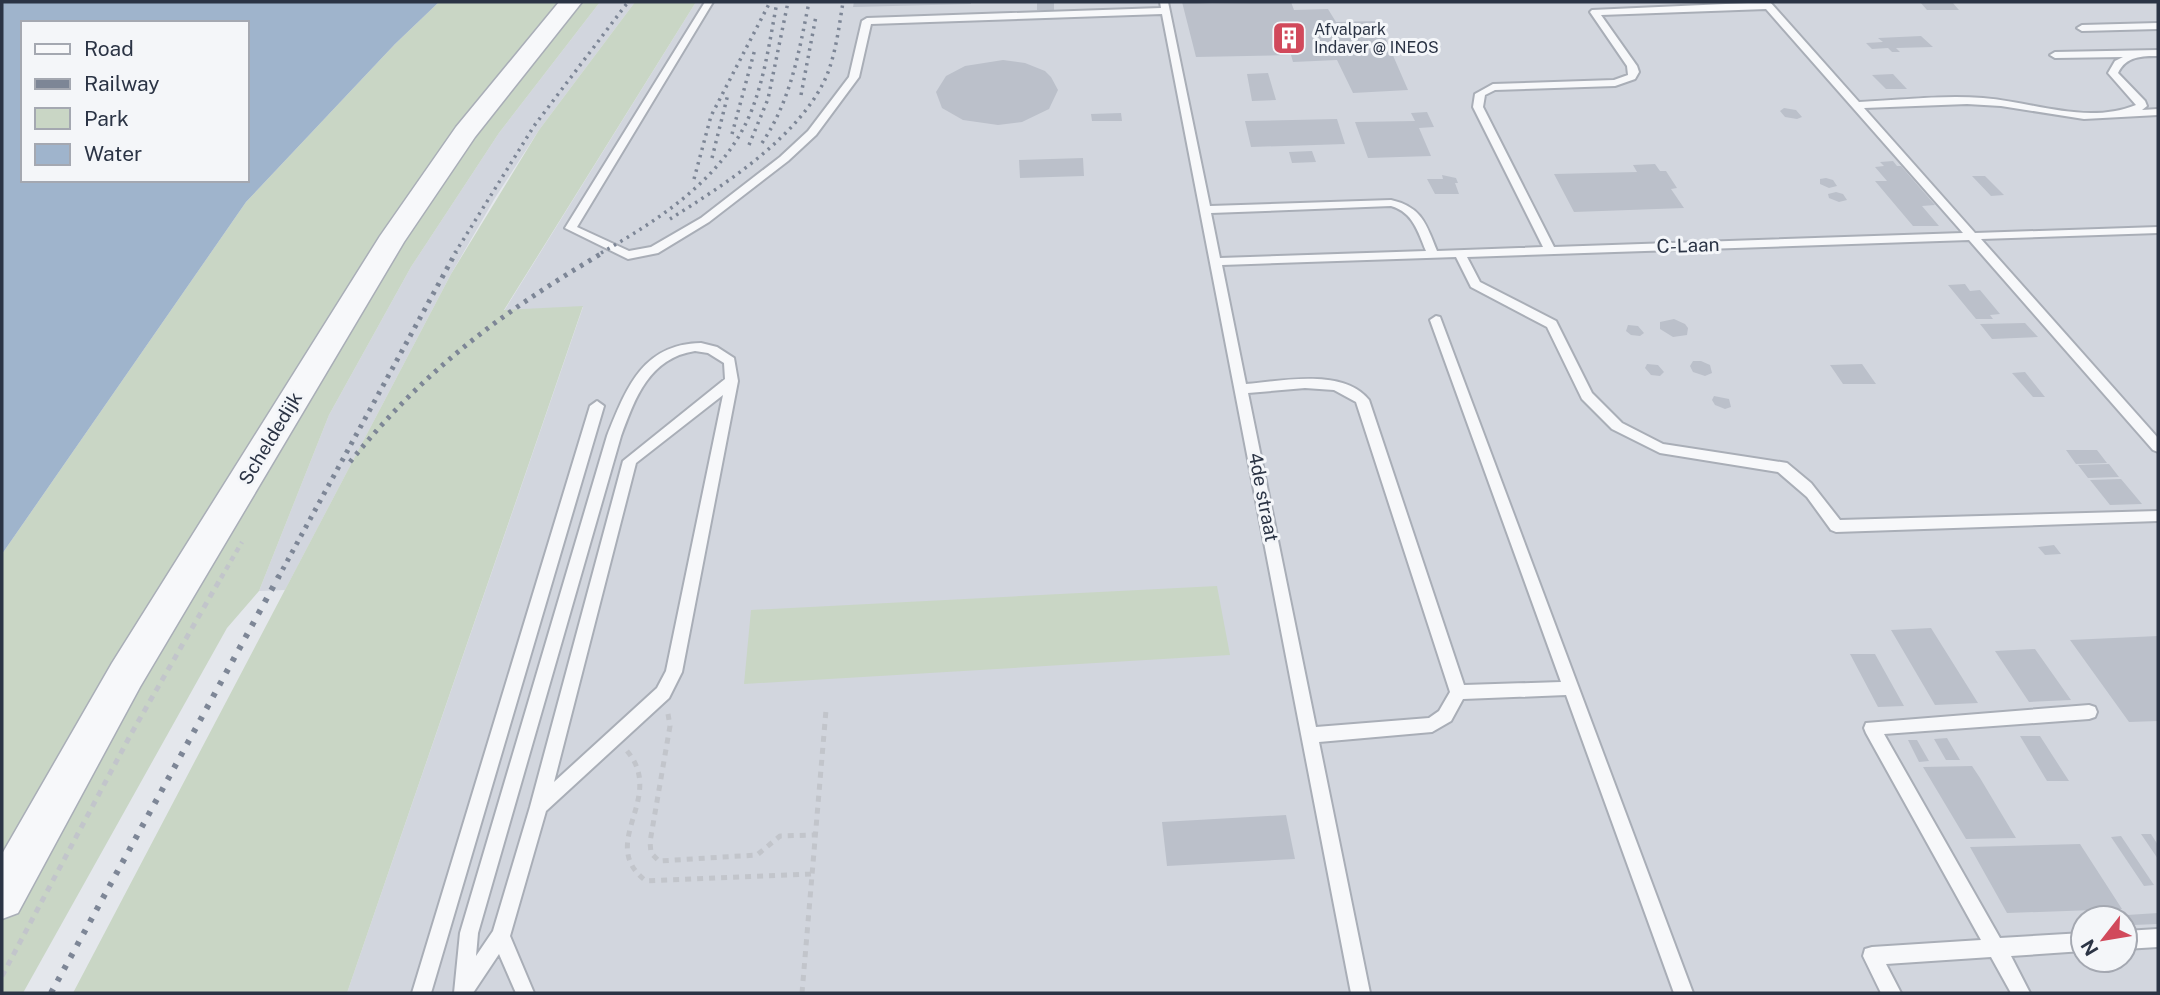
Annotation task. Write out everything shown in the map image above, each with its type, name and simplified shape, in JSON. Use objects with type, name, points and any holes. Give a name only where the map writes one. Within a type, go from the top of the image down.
[{"type":"street","name":"Scheldedijk","points":[[2,897],[126,675],[390,242],[466,132],[571,2]]},
{"type":"lane","points":[[709,2],[570,228],[628,256],[654,250],[705,220],[784,159],[812,133],[854,77],[867,21],[1165,7]]},
{"type":"lane","points":[[1550,250],[1478,107],[1480,94],[1493,87],[1615,83],[1632,77],[1632,66],[1595,12],[1767,4],[2158,447]]},
{"type":"lane","name":"4de straat","points":[[1165,7],[1360,993]]},
{"type":"lane","points":[[2082,28],[2158,26]]},
{"type":"lane","points":[[2055,55],[2158,53]]},
{"type":"lane","points":[[2128,113],[2142,106],[2139,98],[2121,84],[2113,73],[2118,63],[2134,54]]},
{"type":"lane","points":[[1857,104],[1983,101],[2081,116],[2158,112]]},
{"type":"lane","points":[[1204,210],[1391,203],[1405,205],[1417,216],[1433,255]]},
{"type":"lane","name":"C-Laan","points":[[1217,262],[2158,230]]},
{"type":"lane","points":[[1460,254],[1475,284],[1552,324],[1587,396],[1617,426],[1660,448],[1782,467],[1813,491],[1836,526],[2158,516]]},
{"type":"lane","points":[[1436,320],[1683,993]]},
{"type":"lane","points":[[463,992],[470,933],[614,436],[634,387],[651,364],[671,352],[689,348],[713,348],[730,361],[732,381],[674,672],[663,693],[538,807]]},
{"type":"lane","points":[[463,992],[501,936],[630,461],[732,381]]},
{"type":"lane","points":[[1242,389],[1333,385],[1355,393],[1362,400],[1458,692],[1445,716],[1433,725],[1310,735]]},
{"type":"lane","points":[[421,993],[597,406]]},
{"type":"lane","points":[[1458,692],[1571,688]]},
{"type":"lane","points":[[2021,993],[1872,728],[2088,712]]},
{"type":"lane","points":[[501,936],[523,991]]},
{"type":"lane","points":[[2139,939],[2158,938]]},
{"type":"lane","points":[[1891,993],[1872,956],[2069,943]]},
{"type":"path","points":[[2,976],[131,734],[246,534]]},
{"type":"path","points":[[663,693],[670,726],[650,842],[651,853],[659,861],[757,855],[779,836],[815,835]]},
{"type":"path","points":[[802,993],[825,710]]},
{"type":"path","points":[[613,739],[636,758],[642,773],[627,853],[631,869],[646,881],[812,874]]},
{"type":"shaded area","points":[[600,2],[635,2],[539,130],[495,198],[451,274],[285,590],[259,591],[329,415],[411,267],[499,133]]},
{"type":"shaded area","points":[[696,2],[2158,2],[2158,993],[347,993],[583,307],[504,311]]},
{"type":"green space","points":[[439,2],[600,2],[499,133],[411,267],[329,415],[259,591],[227,628],[23,993],[2,993],[2,554],[246,202],[395,44]]},
{"type":"green space","points":[[635,2],[696,2],[504,310],[583,306],[347,993],[73,993],[451,274],[539,130]]},
{"type":"green space","points":[[1217,586],[1230,655],[744,684],[751,610]]},
{"type":"water","points":[[2,2],[439,2],[395,44],[246,202],[2,554]]},
{"type":"building","points":[[854,2],[971,2],[971,4],[853,7]]},
{"type":"building","points":[[1037,2],[1054,2],[1054,10],[1037,10]]},
{"type":"building","name":"Afvalpark Indaver @ INEOS","points":[[1182,2],[1291,2],[1294,10],[1328,9],[1336,22],[1378,21],[1408,90],[1353,93],[1337,60],[1293,62],[1291,55],[1196,57]]},
{"type":"building","points":[[1920,2],[1952,2],[1959,10],[1927,10]]},
{"type":"building","points":[[1921,36],[1933,47],[1896,48],[1900,52],[1892,52],[1888,48],[1872,49],[1866,43],[1883,42],[1878,38]]},
{"type":"building","points":[[1003,60],[1025,63],[1045,71],[1051,77],[1058,90],[1049,109],[1022,122],[998,125],[963,120],[942,108],[936,92],[946,76],[965,66]]},
{"type":"building","points":[[1268,73],[1276,100],[1252,101],[1247,74]]},
{"type":"building","points":[[1893,74],[1907,89],[1886,89],[1872,75]]},
{"type":"building","points":[[1784,108],[1796,110],[1802,117],[1785,117],[1780,111]]},
{"type":"building","points":[[1427,112],[1434,127],[1419,128],[1431,156],[1368,158],[1355,122],[1415,121],[1411,113]]},
{"type":"building","points":[[1121,113],[1122,121],[1092,121],[1091,114]]},
{"type":"building","points":[[1337,119],[1345,144],[1251,147],[1245,121]]},
{"type":"building","points":[[1312,151],[1316,162],[1292,163],[1289,152]]},
{"type":"building","points":[[1083,158],[1084,176],[1020,178],[1019,160]]},
{"type":"building","points":[[1893,161],[1897,166],[1901,166],[1935,205],[1922,206],[1939,226],[1913,226],[1875,181],[1887,181],[1875,167],[1884,166],[1880,162]]},
{"type":"building","points":[[1655,164],[1660,171],[1666,171],[1677,188],[1671,189],[1684,208],[1574,212],[1554,174],[1637,172],[1633,165]]},
{"type":"building","points":[[1442,175],[1456,178],[1459,194],[1435,194],[1427,179],[1443,179]]},
{"type":"building","points":[[1972,176],[1985,176],[2004,195],[1991,196]]},
{"type":"building","points":[[1820,179],[1833,180],[1837,186],[1829,188],[1820,184]]},
{"type":"building","points":[[1828,194],[1843,194],[1847,200],[1839,202],[1829,198]]},
{"type":"building","points":[[1965,284],[1970,291],[1980,290],[2000,314],[1990,315],[1993,319],[1976,319],[1948,285]]},
{"type":"building","points":[[1674,319],[1685,324],[1688,328],[1687,335],[1673,337],[1660,329],[1660,322]]},
{"type":"building","points":[[2025,323],[2038,337],[1992,339],[1980,324]]},
{"type":"building","points":[[1628,325],[1638,326],[1644,333],[1640,336],[1631,335],[1626,331]]},
{"type":"building","points":[[1693,361],[1710,365],[1712,373],[1705,376],[1693,372],[1690,366]]},
{"type":"building","points":[[1647,364],[1658,365],[1664,372],[1660,376],[1651,375],[1645,368]]},
{"type":"building","points":[[1862,364],[1876,384],[1843,384],[1830,365]]},
{"type":"building","points":[[2025,372],[2045,397],[2033,397],[2012,373]]},
{"type":"building","points":[[1714,396],[1729,399],[1731,407],[1725,409],[1715,405],[1712,400]]},
{"type":"building","points":[[2066,450],[2097,450],[2107,463],[2076,464]]},
{"type":"building","points":[[2109,464],[2119,477],[2088,478],[2078,465]]},
{"type":"building","points":[[2121,479],[2142,504],[2110,505],[2090,480]]},
{"type":"building","points":[[2054,545],[2061,554],[2045,555],[2038,547]]},
{"type":"building","points":[[1931,628],[1978,703],[1935,705],[1891,630]]},
{"type":"building","points":[[2158,636],[2158,721],[2129,722],[2070,640]]},
{"type":"building","points":[[2035,649],[2071,700],[2029,702],[1995,651]]},
{"type":"building","points":[[1850,654],[1875,654],[1904,706],[1878,707]]},
{"type":"building","points":[[2020,736],[2040,736],[2069,781],[2047,781]]},
{"type":"building","points":[[1947,738],[1960,760],[1946,760],[1934,739]]},
{"type":"building","points":[[1908,740],[1917,740],[1929,761],[1919,762]]},
{"type":"building","points":[[1972,766],[2016,838],[1966,839],[1923,767]]},
{"type":"building","points":[[1286,815],[1295,859],[1167,866],[1162,822]]},
{"type":"building","points":[[2141,834],[2151,834],[2158,845],[2158,859]]},
{"type":"building","points":[[2121,836],[2154,885],[2144,886],[2111,837]]},
{"type":"building","points":[[2080,844],[2119,904],[2069,904],[2069,911],[2007,913],[1970,847]]},
{"type":"building","points":[[2158,913],[2158,924],[2139,925],[2139,914]]},
{"type":"railway","points":[[455,253],[534,126],[628,2]]},
{"type":"railway","points":[[694,179],[711,116],[770,2]]},
{"type":"railway","points":[[601,253],[646,226],[688,194],[707,177],[739,136],[760,85],[777,2]]},
{"type":"railway","points":[[749,145],[768,99],[788,2]]},
{"type":"railway","points":[[762,143],[787,93],[809,2]]},
{"type":"railway","points":[[670,219],[737,175],[799,118],[827,75],[843,2]]},
{"type":"railway","points":[[801,95],[816,16]]},
{"type":"railway","points":[[732,134],[755,49]]},
{"type":"railway","points":[[712,158],[728,94]]},
{"type":"railway","points":[[278,578],[456,252]]},
{"type":"railway","points":[[350,462],[407,398],[467,345],[532,297],[604,252]]},
{"type":"railway","points":[[51,993],[279,576]]},
{"type":"place","name":"Afvalpark Indaver @ INEOS","points":[[1289,38]]}]
